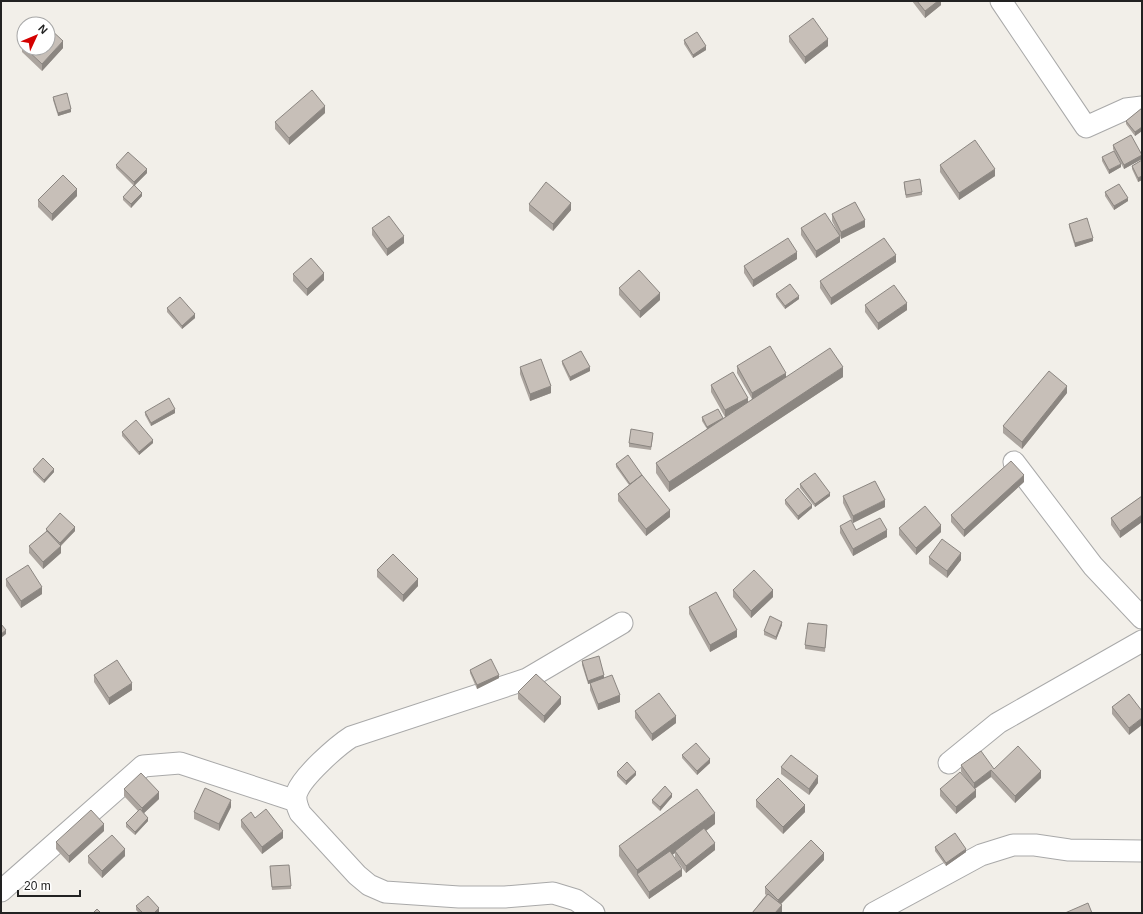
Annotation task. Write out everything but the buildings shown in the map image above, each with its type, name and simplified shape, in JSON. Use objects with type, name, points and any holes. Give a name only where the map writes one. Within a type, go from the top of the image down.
[{"type":"street","points":[[1001,1],[1086,127],[1126,109],[1142,107]]},
{"type":"street","points":[[1014,462],[1093,566],[1142,618]]},
{"type":"street","points":[[594,913],[576,900],[553,893],[506,897],[459,897],[385,892],[369,885],[357,875],[300,813],[296,802],[297,791],[332,750],[351,737],[527,679],[622,623]]},
{"type":"street","points":[[949,763],[998,723],[1142,641]]},
{"type":"street","points":[[1,891],[143,766],[180,763],[296,802]]},
{"type":"street","points":[[874,913],[981,855],[1013,845],[1035,845],[1069,850],[1142,851]]}]
